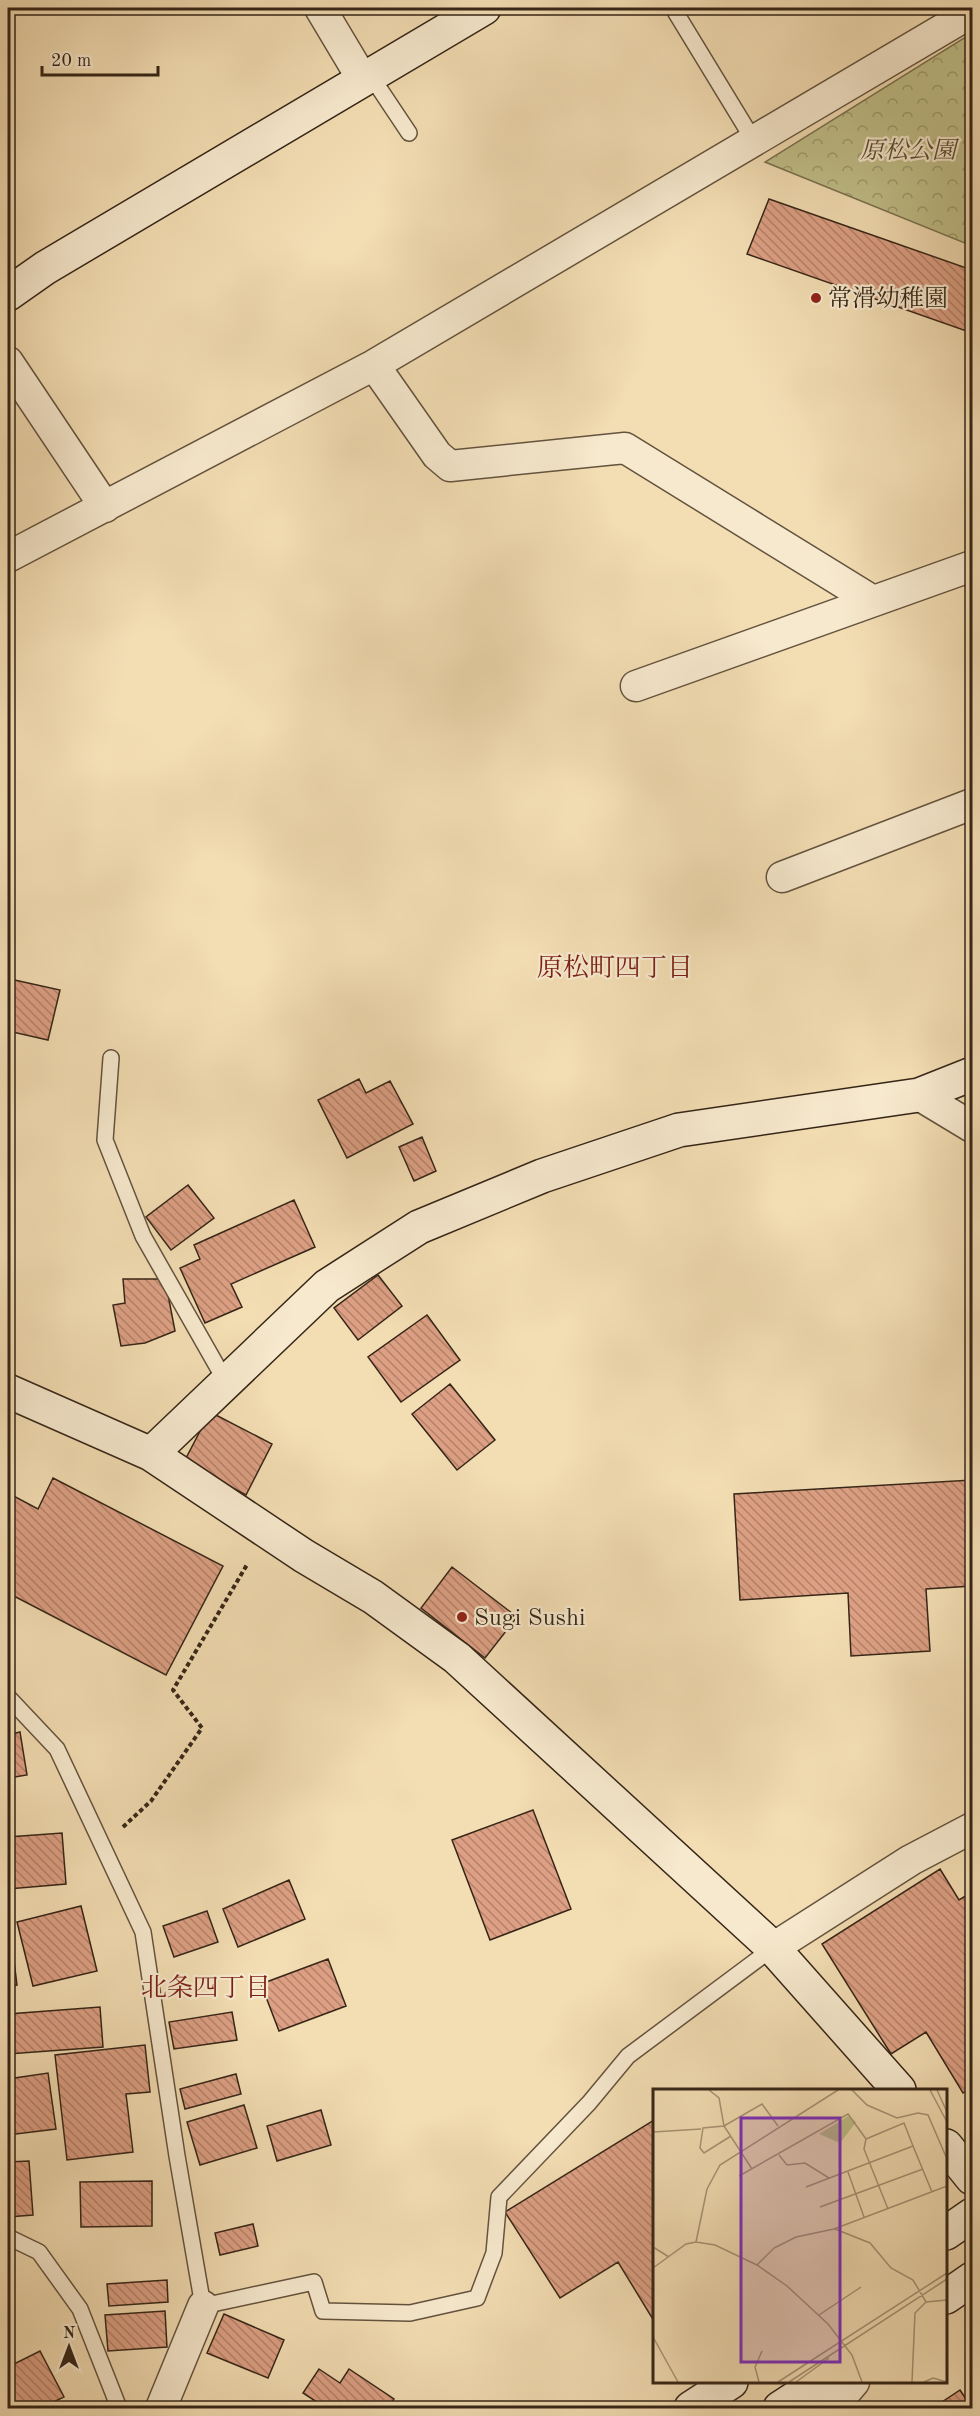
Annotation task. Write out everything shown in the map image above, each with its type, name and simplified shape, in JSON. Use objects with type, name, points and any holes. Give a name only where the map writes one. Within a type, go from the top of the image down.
[{"type":"street","points":[[320,8],[367,78]]},
{"type":"street","points":[[8,294],[56,262],[484,8]]},
{"type":"street","points":[[8,557],[374,365],[972,12]]},
{"type":"street","points":[[8,362],[105,507]]},
{"type":"street","points":[[374,365],[437,456],[450,466],[625,448],[873,601]]},
{"type":"street","points":[[636,686],[972,566]]},
{"type":"street","points":[[783,878],[972,804]]},
{"type":"street","points":[[151,1454],[327,1286],[419,1227],[542,1176],[679,1130],[919,1095],[972,1074]]},
{"type":"street","points":[[919,1095],[972,1127]]},
{"type":"street","points":[[8,1391],[151,1454],[267,1532],[373,1597],[457,1658],[773,1948],[897,2089]]},
{"type":"street","points":[[773,1948],[911,1860],[972,1828]]},
{"type":"street","points":[[947,2148],[972,2178]]},
{"type":"street","points":[[947,2233],[972,2215]]},
{"type":"street","points":[[947,2296],[972,2279]]},
{"type":"street","points":[[161,2409],[203,2306]]},
{"type":"street","points":[[692,2409],[730,2383]]},
{"type":"street","points":[[780,2409],[819,2383]]},
{"type":"street","points":[[832,2409],[853,2383]]},
{"type":"lane","points":[[673,8],[754,141]]},
{"type":"lane","points":[[367,78],[409,133]]},
{"type":"lane","points":[[111,1058],[105,1140],[143,1236],[226,1382]]},
{"type":"lane","points":[[8,1697],[57,1749],[143,1932],[177,2156],[203,2306],[314,2282],[323,2311],[410,2313],[477,2298],[494,2253],[499,2197],[589,2103],[628,2056],[773,1948]]},
{"type":"lane","points":[[8,2237],[39,2252],[80,2309],[119,2409]]},
{"type":"path","points":[[103,1846],[151,1801],[202,1728],[173,1690],[267,1532]]},
{"type":"green space","name":"原松公園","points":[[972,33],[972,246],[765,162]]},
{"type":"building","name":"常滑幼稚園","points":[[769,199],[972,270],[972,333],[747,254]]},
{"type":"building","points":[[10,979],[60,990],[48,1040],[8,1031]]},
{"type":"building","points":[[359,1079],[366,1093],[390,1081],[413,1124],[347,1158],[318,1100]]},
{"type":"building","points":[[422,1137],[436,1171],[414,1181],[399,1147]]},
{"type":"building","points":[[188,1185],[214,1218],[171,1250],[146,1217]]},
{"type":"building","points":[[294,1200],[315,1247],[231,1284],[242,1307],[205,1323],[180,1268],[200,1259],[194,1245]]},
{"type":"building","points":[[378,1275],[402,1306],[358,1340],[334,1308]]},
{"type":"building","points":[[123,1279],[165,1279],[175,1331],[145,1343],[121,1346],[113,1305],[125,1303]]},
{"type":"building","points":[[427,1315],[460,1360],[401,1402],[368,1357]]},
{"type":"building","points":[[450,1384],[495,1440],[457,1470],[412,1414]]},
{"type":"building","points":[[210,1412],[272,1444],[246,1495],[184,1462]]},
{"type":"building","points":[[53,1478],[223,1566],[166,1675],[8,1593],[8,1493],[38,1509]]},
{"type":"building","points":[[972,1480],[972,1586],[926,1589],[930,1651],[851,1656],[848,1593],[740,1600],[734,1494]]},
{"type":"building","points":[[452,1567],[517,1617],[485,1658],[421,1608]]},
{"type":"building","points":[[20,1732],[27,1775],[8,1778],[8,1735]]},
{"type":"building","points":[[533,1810],[571,1909],[490,1940],[452,1840]]},
{"type":"building","points":[[62,1833],[66,1884],[8,1889],[8,1837]]},
{"type":"building","points":[[940,1869],[959,1900],[972,1892],[972,2087],[963,2093],[926,2032],[891,2054],[822,1944]]},
{"type":"building","points":[[289,1880],[305,1919],[238,1947],[223,1909]]},
{"type":"building","points":[[81,1906],[97,1971],[33,1986],[17,1922]]},
{"type":"building","points":[[207,1911],[218,1942],[174,1957],[163,1926]]},
{"type":"building","points":[[10,1929],[17,1985],[8,1986],[8,1930]]},
{"type":"building","points":[[328,1959],[346,2006],[279,2031],[261,1984]]},
{"type":"building","points":[[100,2007],[103,2047],[8,2054],[8,2014]]},
{"type":"building","points":[[232,2012],[237,2040],[174,2049],[169,2022]]},
{"type":"building","points":[[145,2045],[150,2092],[126,2094],[133,2152],[67,2160],[55,2055]]},
{"type":"building","points":[[48,2073],[56,2129],[8,2135],[8,2079]]},
{"type":"building","points":[[236,2074],[241,2094],[185,2109],[180,2089]]},
{"type":"building","points":[[244,2105],[257,2148],[200,2165],[187,2122]]},
{"type":"building","points":[[321,2110],[331,2145],[277,2161],[267,2126]]},
{"type":"building","points":[[653,2121],[653,2319],[618,2262],[560,2298],[505,2212]]},
{"type":"building","points":[[29,2161],[33,2215],[8,2217],[8,2162]]},
{"type":"building","points":[[152,2181],[152,2226],[81,2227],[80,2182]]},
{"type":"building","points":[[253,2224],[258,2246],[220,2255],[215,2233]]},
{"type":"building","points":[[167,2280],[168,2302],[109,2306],[107,2284]]},
{"type":"building","points":[[165,2311],[167,2347],[108,2351],[105,2315]]},
{"type":"building","points":[[224,2314],[284,2340],[268,2378],[207,2353]]},
{"type":"building","points":[[40,2351],[64,2397],[41,2408],[8,2408],[8,2367]]},
{"type":"building","points":[[319,2369],[340,2383],[349,2369],[394,2399],[388,2408],[326,2408],[303,2393]]},
{"type":"building","points":[[960,2390],[972,2408],[933,2408]]},
{"type":"place","name":"常滑幼稚園","points":[[816,298]]},
{"type":"place","name":"Sugi Sushi","points":[[462,1617]]},
{"type":"district","name":"原松町四丁目","points":[[615,967]]},
{"type":"district","name":"北条四丁目","points":[[206,1987]]}]
